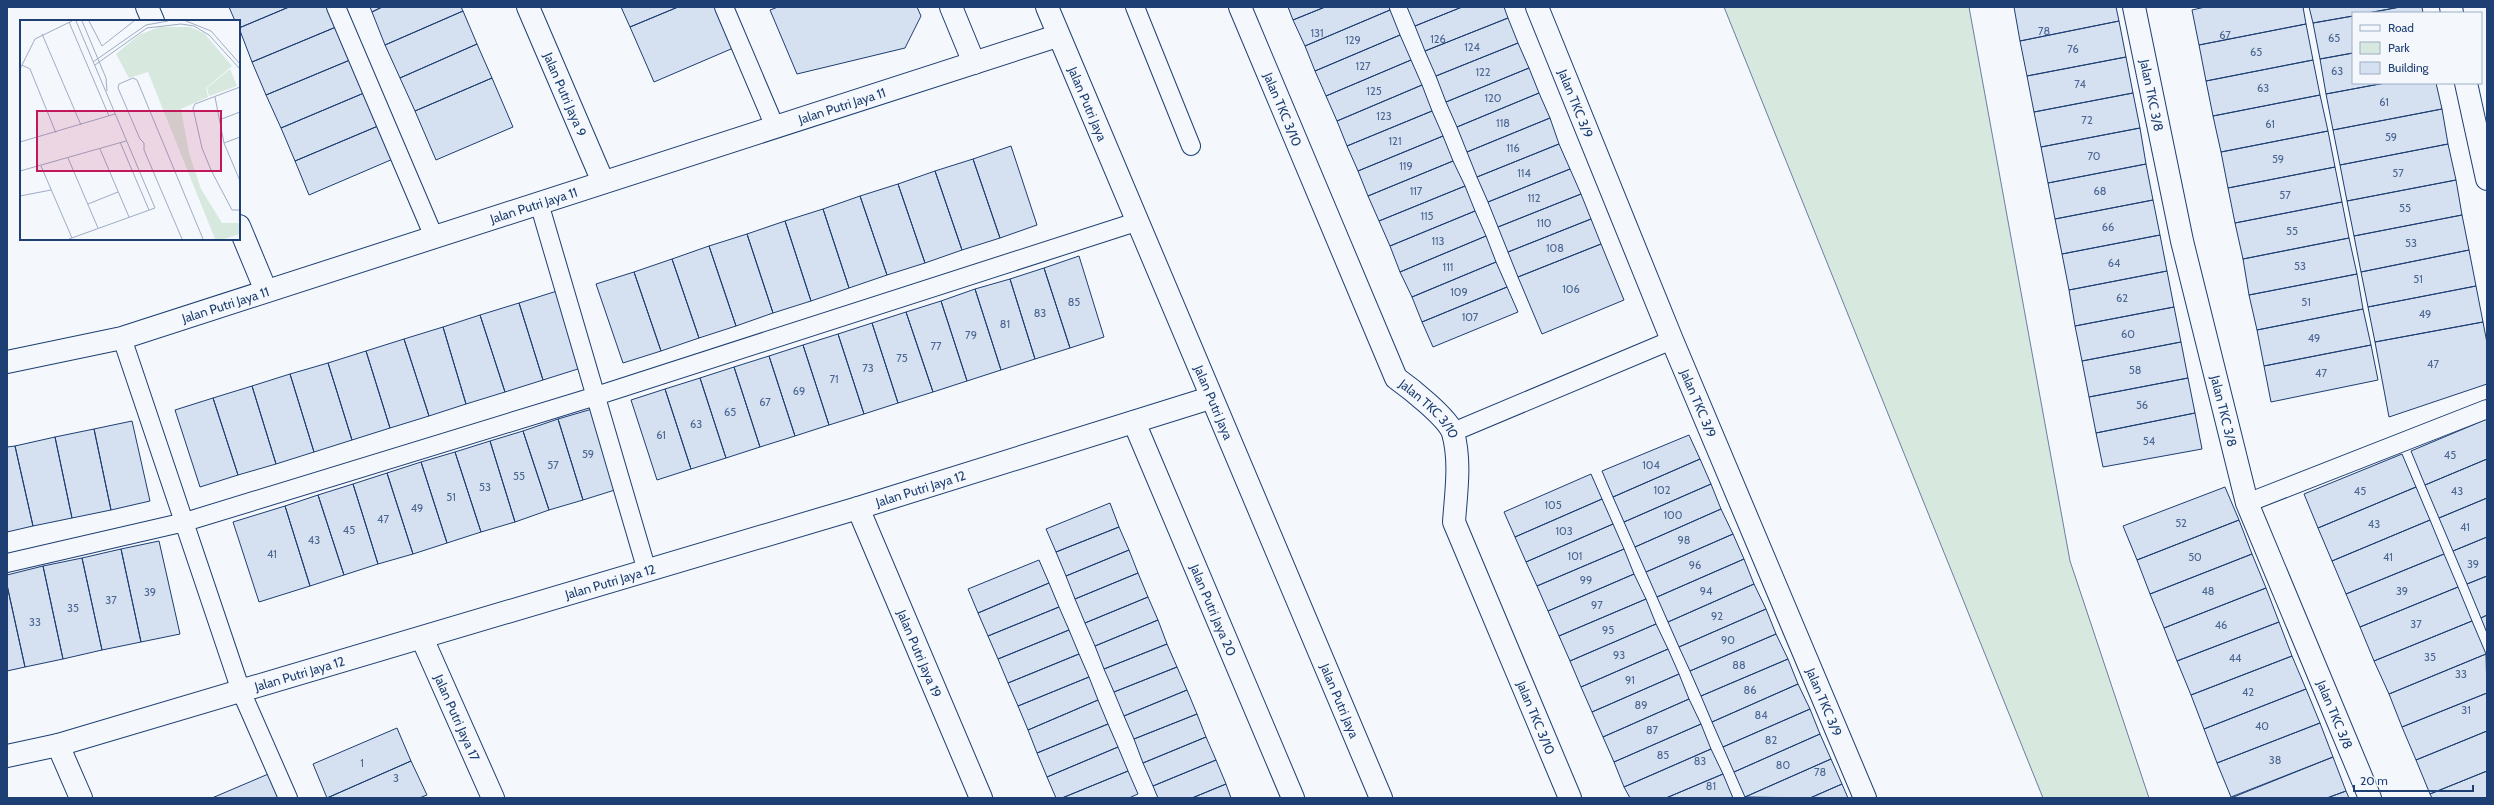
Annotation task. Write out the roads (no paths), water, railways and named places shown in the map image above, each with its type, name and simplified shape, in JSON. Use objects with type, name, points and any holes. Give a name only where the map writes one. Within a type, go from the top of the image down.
[{"type":"street","points":[[147,7],[153,20]]},
{"type":"street","name":"Jalan Putri Jaya 9","points":[[528,7],[603,182]]},
{"type":"street","points":[[951,7],[974,63]]},
{"type":"street","name":"Jalan Putri Jaya","points":[[1047,7],[1057,36],[1381,798]]},
{"type":"street","name":"Jalan TKC 3/10","points":[[1240,7],[1396,378],[1426,402],[1453,432],[1458,474],[1454,522],[1570,798]]},
{"type":"street","name":"Jalan TKC 3/9","points":[[1537,7],[1672,340],[1865,798]]},
{"type":"street","name":"Jalan TKC 3/8","points":[[2134,7],[2182,241],[2247,503],[2370,798]]},
{"type":"street","name":"Jalan Putri Jaya 11","points":[[7,362],[122,338],[1057,36]]},
{"type":"street","points":[[2466,84],[2480,114],[2487,179]]},
{"type":"street","points":[[240,228],[266,291]]},
{"type":"street","name":"Jalan Putri Jaya 12","points":[[7,756],[58,745],[648,571],[858,508],[1210,398]]},
{"type":"street","name":"Jalan Putri Jaya 20","points":[[1134,422],[1293,798]]},
{"type":"street","name":"Jalan Putri Jaya 19","points":[[858,508],[981,798]]},
{"type":"street","name":"Jalan Putri Jaya 17","points":[[422,638],[492,798]]},
{"type":"street","points":[[58,745],[81,798]]},
{"type":"lane","points":[[336,7],[434,237]]},
{"type":"lane","points":[[724,7],[776,127]]},
{"type":"lane","points":[[1135,7],[1191,146]]},
{"type":"lane","points":[[539,203],[648,571]]},
{"type":"lane","points":[[7,563],[185,522],[596,396],[1136,222]]},
{"type":"lane","points":[[122,338],[241,691],[288,798]]},
{"type":"lane","points":[[1453,432],[1672,340]]},
{"type":"lane","points":[[2247,503],[2487,409]]}]
